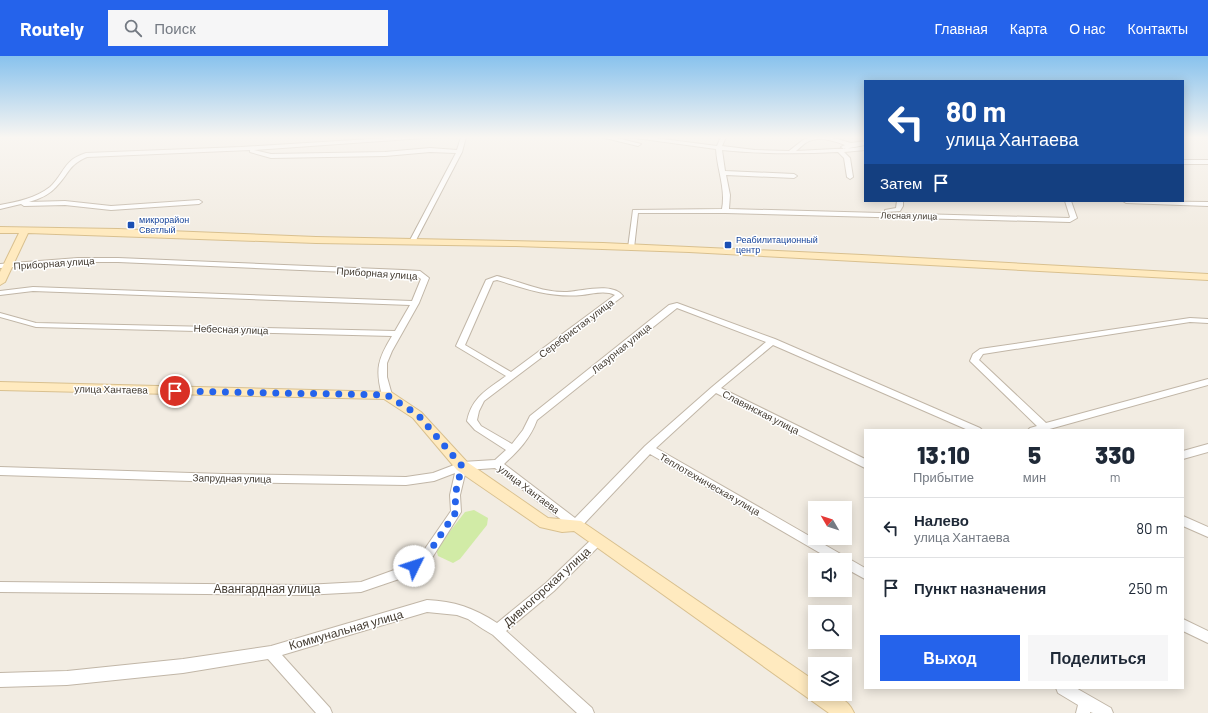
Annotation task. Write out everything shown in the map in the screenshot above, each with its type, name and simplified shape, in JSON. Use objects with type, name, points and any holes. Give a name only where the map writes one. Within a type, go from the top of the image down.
[{"type":"street","points":[[16,204],[52,188],[66,168]]},
{"type":"street","points":[[412,242],[451,168]]},
{"type":"street","points":[[722,168],[727,198],[725,211]]},
{"type":"street","points":[[849,168],[850,177]]},
{"type":"street","points":[[723,173],[794,176]]},
{"type":"street","points":[[0,207],[16,204],[65,203],[112,208],[199,202]]},
{"type":"street","points":[[845,215],[863,211],[898,210],[900,202]]},
{"type":"street","name":"Лесная улица","points":[[631,248],[635,211],[725,211],[1070,220],[1074,218],[1068,202]]},
{"type":"street","points":[[1153,202],[1208,204]]},
{"type":"street","points":[[0,230],[88,230],[189,236],[513,243],[1000,265],[1208,277]]},
{"type":"street","points":[[0,282],[4,266],[25,230]]},
{"type":"street","name":"Приборная улица","points":[[4,266],[78,260],[118,260],[416,273],[424,278],[415,303]]},
{"type":"street","name":"Серебристая улица","points":[[512,376],[460,346],[490,280],[497,278],[538,290],[565,294],[607,290],[617,293],[618,296],[512,376],[482,398],[474,411],[472,421],[478,428],[514,450]]},
{"type":"street","points":[[0,293],[33,289],[415,303],[384,357],[381,375],[387,395],[418,415],[462,466],[545,522],[562,526],[576,525]]},
{"type":"street","name":"Лазурная улица","points":[[497,464],[514,450],[528,432],[533,418],[672,307],[678,305],[772,341],[975,429]]},
{"type":"street","name":"Небесная улица","points":[[0,316],[36,325],[398,334]]},
{"type":"street","points":[[1044,427],[974,361],[980,352],[1190,320],[1208,321]]},
{"type":"street","points":[[716,389],[772,341]]},
{"type":"street","points":[[1037,429],[1208,382]]},
{"type":"street","name":"улица Хантаева","points":[[0,386],[387,395]]},
{"type":"street","name":"Славянская улица","points":[[649,449],[716,389],[864,463]]},
{"type":"street","points":[[1184,455],[1208,448]]},
{"type":"street","name":"Теплотехническая улица","points":[[576,525],[649,449],[830,553]]},
{"type":"street","name":"улица Хантаева","points":[[462,466],[497,464],[576,525],[808,687]]},
{"type":"street","name":"Запрудная улица","points":[[0,471],[223,478],[406,481],[434,477],[462,466]]},
{"type":"street","name":"Авангардная улица","points":[[0,587],[297,590],[361,587],[401,573],[426,557],[456,512],[455,495],[462,466]]},
{"type":"street","points":[[1184,521],[1208,532]]},
{"type":"street","name":"Дивногорская улица","points":[[587,713],[497,631],[550,587],[598,540]]},
{"type":"street","points":[[852,566],[864,573]]},
{"type":"street","name":"Коммунальная улица","points":[[325,713],[271,652],[427,606],[444,606],[470,613],[497,631]]},
{"type":"street","points":[[1184,625],[1208,637]]},
{"type":"street","points":[[0,680],[67,678],[183,666],[271,652]]},
{"type":"street","points":[[1064,689],[1084,707],[1106,713]]},
{"type":"street","points":[[828,701],[845,713]]},
{"type":"green space","points":[[474,510],[488,518],[487,525],[460,559],[453,563],[438,556],[436,549],[465,512]]},
{"type":"place","name":"микрорайон Светлый","points":[[131,225]]},
{"type":"place","name":"Реабилитационный центр","points":[[728,245]]},
{"type":"route","points":[[175,391],[387,395],[418,415],[462,466],[455,495],[456,512],[426,557],[414,566]]}]
